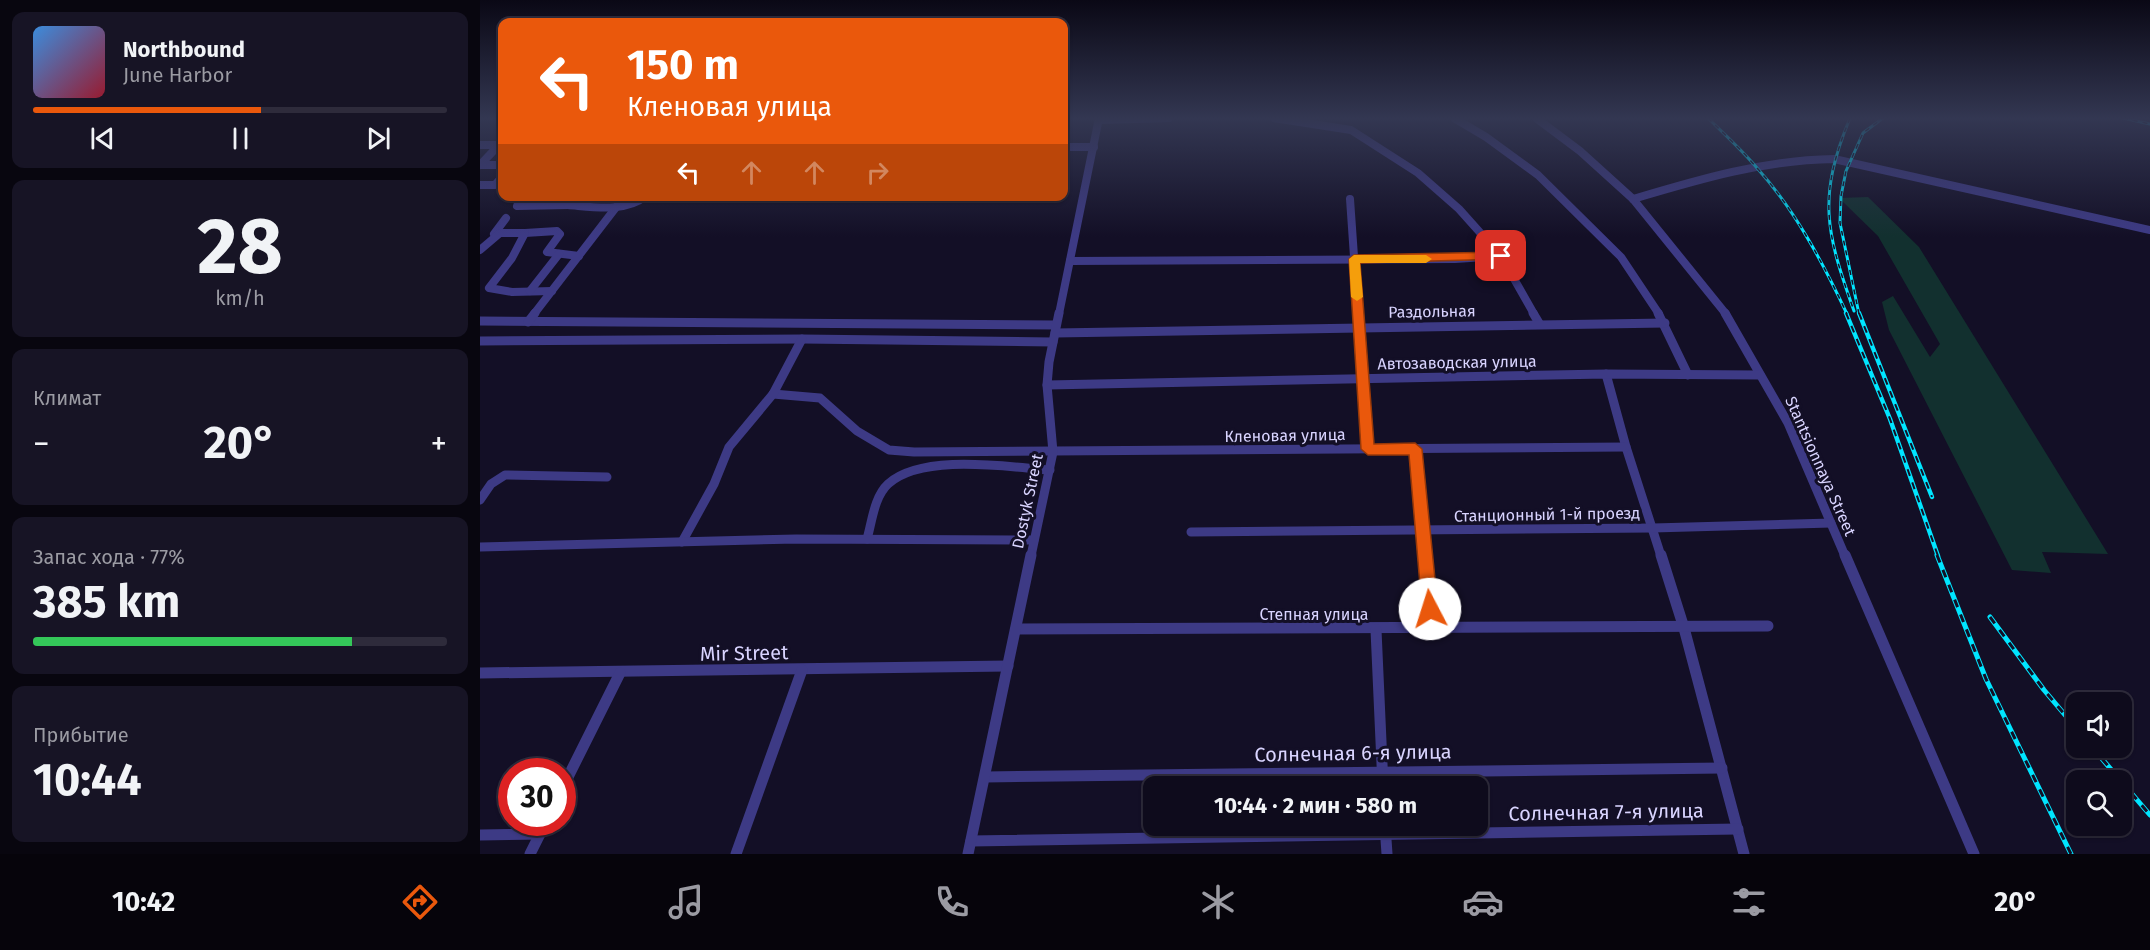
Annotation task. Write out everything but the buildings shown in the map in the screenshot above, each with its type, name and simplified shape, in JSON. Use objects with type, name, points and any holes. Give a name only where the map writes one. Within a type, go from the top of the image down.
[{"type":"street","name":"Dostyk Street","points":[[969,848],[1050,470],[1053,452],[1047,384],[1054,333],[1092,158]]},
{"type":"street","points":[[1394,158],[1418,173],[1459,209],[1501,256],[1539,323]]},
{"type":"street","points":[[1513,158],[1546,183],[1620,257],[1665,322],[1688,375]]},
{"type":"street","name":"Stantsionnaya Street","points":[[1588,158],[1633,199],[1721,305],[1788,423],[1974,854]]},
{"type":"street","points":[[1633,199],[1756,165],[1792,160],[1834,159],[2150,230]]},
{"type":"street","points":[[480,165],[498,166]]},
{"type":"street","points":[[480,185],[495,185],[498,182]]},
{"type":"street","points":[[1350,199],[1368,449]]},
{"type":"street","points":[[519,201],[517,206],[616,206],[637,204],[640,201]]},
{"type":"street","points":[[568,205],[572,201]]},
{"type":"street","points":[[528,322],[616,206]]},
{"type":"street","points":[[480,250],[506,218]]},
{"type":"street","points":[[494,234],[512,231],[525,233],[557,231],[560,234],[547,252],[579,256]]},
{"type":"street","points":[[525,233],[512,258],[489,288],[512,291],[552,291]]},
{"type":"street","points":[[530,291],[559,254]]},
{"type":"street","points":[[1070,261],[1501,256]]},
{"type":"street","points":[[480,321],[1054,333]]},
{"type":"street","name":"Раздольная","points":[[1054,333],[1665,322]]},
{"type":"street","points":[[480,341],[802,339],[1054,333]]},
{"type":"street","points":[[682,542],[714,484],[729,447],[773,394],[802,339]]},
{"type":"street","points":[[1606,374],[1626,447],[1684,628],[1744,854]]},
{"type":"street","name":"Автозаводская улица","points":[[1047,384],[1606,374],[1760,375]]},
{"type":"street","name":"Кленовая улица","points":[[773,394],[820,398],[857,431],[890,450],[1053,452],[1626,447]]},
{"type":"street","points":[[1415,449],[1432,629]]},
{"type":"street","points":[[867,539],[879,496],[889,483],[917,468],[963,466],[1050,470]]},
{"type":"street","points":[[480,500],[491,484],[505,475],[607,477]]},
{"type":"street","name":"Станционный 1-й проезд","points":[[1191,532],[1653,528],[1831,523]]},
{"type":"street","points":[[480,547],[867,539],[1034,540]]},
{"type":"street","name":"Степная улица","points":[[1016,629],[1376,630],[1768,626]]},
{"type":"street","points":[[1376,630],[1383,776]]},
{"type":"street","name":"Mir Street","points":[[480,673],[620,673],[1008,666]]},
{"type":"street","points":[[736,854],[802,670]]},
{"type":"street","points":[[576,761],[620,673]]},
{"type":"street","name":"Солнечная 6-я улица","points":[[985,777],[1722,768]]},
{"type":"street","name":"Солнечная 7-я улица","points":[[1488,830],[1738,829]]},
{"type":"street","points":[[480,835],[498,835]]},
{"type":"street","points":[[530,854],[539,836]]},
{"type":"street","name":"Солнечная 7-я улица","points":[[969,848],[1246,836]]},
{"type":"street","points":[[1386,836],[1387,854]]},
{"type":"green space","points":[[1868,197],[1919,247],[2108,554],[2042,552],[2051,573],[2012,570],[1889,330],[1882,302],[1893,296],[1930,357],[1940,344],[1878,236],[1839,198]]},
{"type":"railway","points":[[1748,158],[1771,184],[1796,219],[1818,256],[1847,314]]},
{"type":"railway","points":[[1837,158],[1829,193],[1829,215],[1837,259],[1854,311]]},
{"type":"railway","points":[[1852,158],[1846,171],[1841,196],[1840,223],[1859,314]]},
{"type":"railway","points":[[1846,313],[1890,419],[1938,556]]},
{"type":"railway","points":[[1859,313],[1932,497]]},
{"type":"railway","points":[[1937,555],[1986,679],[2071,854]]},
{"type":"railway","points":[[1990,617],[2066,716]]},
{"type":"railway","points":[[2101,758],[2112,770]]},
{"type":"railway","points":[[2132,794],[2150,815]]},
{"type":"slow traffic","points":[[1357,297],[1354,259],[1426,259]]},
{"type":"route","points":[[1430,609],[1415,449],[1368,449],[1354,259],[1455,259],[1501,256]]}]
